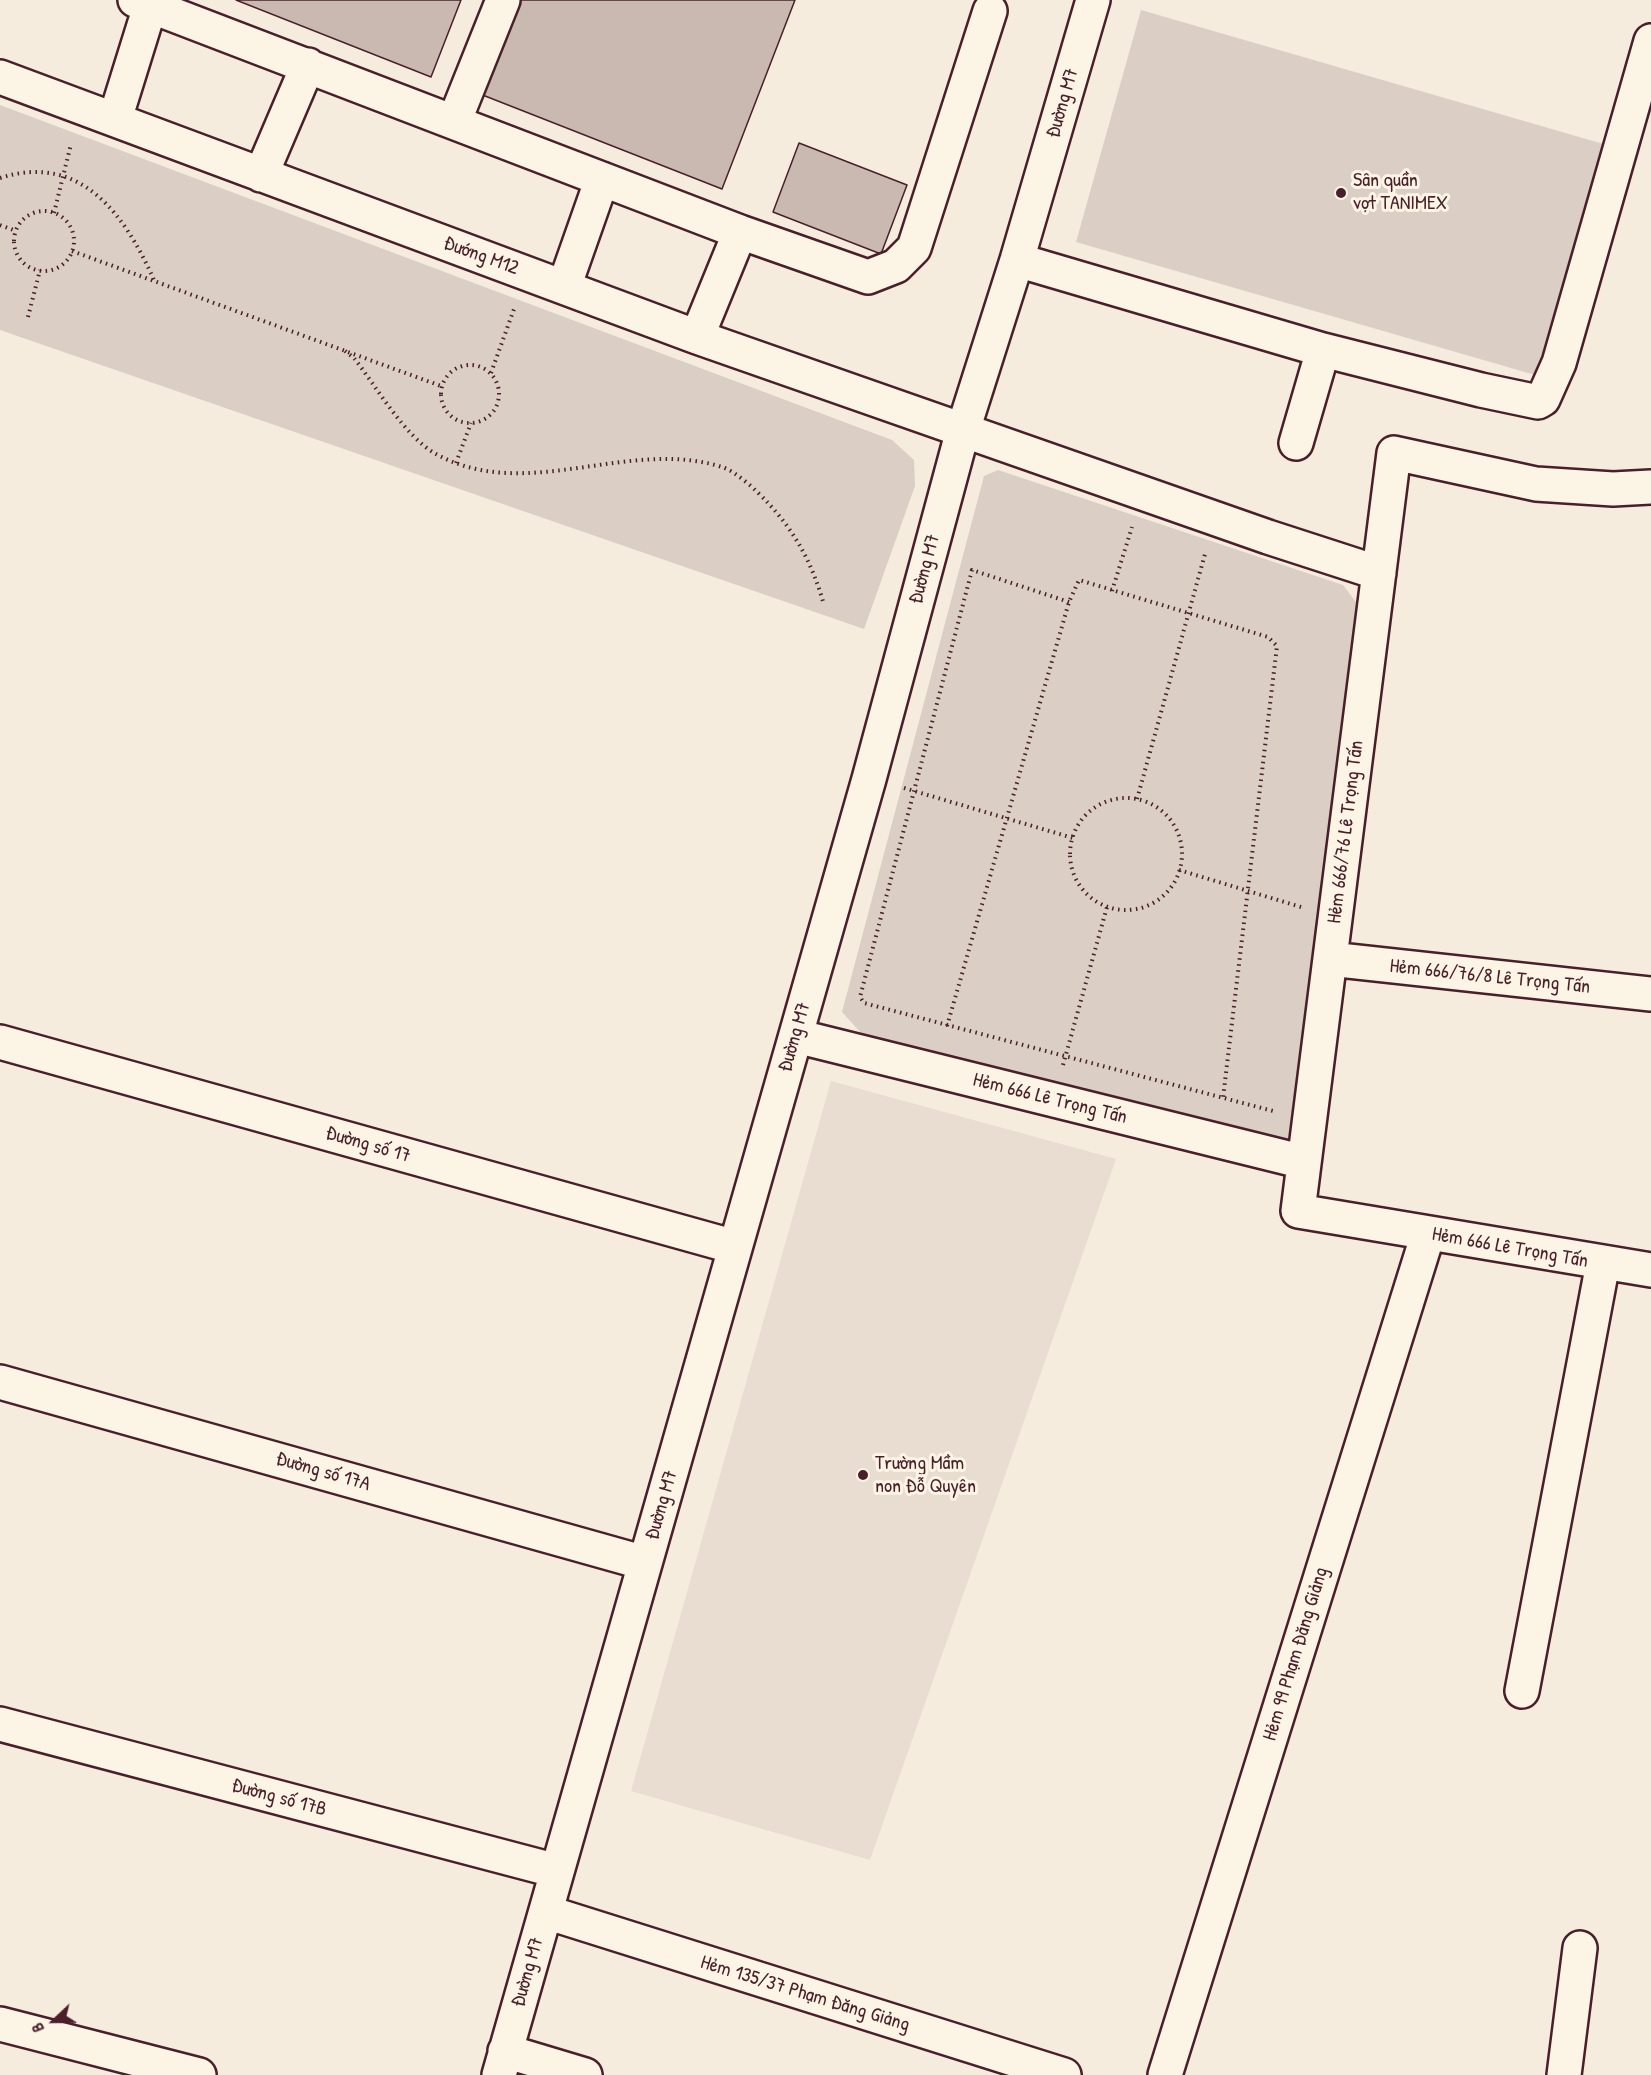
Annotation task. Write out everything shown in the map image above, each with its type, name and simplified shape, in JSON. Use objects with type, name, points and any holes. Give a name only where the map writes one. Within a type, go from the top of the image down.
[{"type":"street","points":[[454,122],[503,0]]},
{"type":"street","name":"Đường M7","points":[[502,2063],[796,1036],[963,430],[1017,260],[1093,0]]},
{"type":"street","points":[[115,119],[146,2],[740,232],[868,277],[896,266],[914,248],[990,11]]},
{"type":"street","points":[[1017,260],[1323,350],[1538,402],[1543,399],[1559,363],[1651,41]]},
{"type":"street","points":[[261,174],[308,65]]},
{"type":"street","name":"Đướng M12","points":[[0,77],[697,337],[1257,534],[1379,573]]},
{"type":"street","points":[[564,287],[602,179]]},
{"type":"street","points":[[697,337],[740,232]]},
{"type":"street","points":[[1296,443],[1323,350]]},
{"type":"street","name":"Hẻm 666/76 Lê Trọng Tấn","points":[[1298,1211],[1395,453],[1536,484],[1613,489],[1651,487]]},
{"type":"street","name":"Hẻm 666/76/8 Lê Trọng Tấn","points":[[1330,960],[1651,994]]},
{"type":"street","name":"Hẻm 666 Lê Trọng Tấn","points":[[796,1036],[1304,1162]]},
{"type":"street","name":"Đường số 17","points":[[0,1042],[735,1247]]},
{"type":"street","name":"Hẻm 666 Lê Trọng Tấn","points":[[1298,1211],[1651,1270]]},
{"type":"street","name":"Hẻm 99 Phạm Đăng Giảng","points":[[1165,2075],[1428,1234]]},
{"type":"street","points":[[1522,1691],[1603,1263]]},
{"type":"street","name":"Đường số 17A","points":[[0,1382],[645,1563]]},
{"type":"street","name":"Đường số 17B","points":[[0,1724],[557,1871]]},
{"type":"street","name":"Hẻm 135/37 Phạm Đăng Giảng","points":[[546,1912],[1065,2075]]},
{"type":"street","points":[[1564,2075],[1580,1948]]},
{"type":"street","points":[[0,2025],[199,2075]]},
{"type":"street","points":[[502,2063],[585,2075]]},
{"type":"path","points":[[54,213],[80,107]]},
{"type":"path","points":[[0,178],[44,171],[63,175],[101,197],[121,220],[142,253],[154,281]]},
{"type":"path","points":[[33,212],[54,213],[62,216],[72,232],[72,251],[59,266],[40,270],[22,262],[17,253],[16,231],[25,217],[33,212]]},
{"type":"path","points":[[0,225],[16,231]]},
{"type":"path","points":[[72,251],[441,386]]},
{"type":"path","points":[[28,317],[40,270]]},
{"type":"path","points":[[491,373],[527,274]]},
{"type":"path","points":[[345,351],[354,358],[407,427],[435,453],[476,471],[508,475],[568,471],[627,462],[689,460],[724,468],[761,495],[789,525],[815,573],[824,605]]},
{"type":"path","points":[[462,365],[482,367],[491,373],[499,389],[496,407],[483,421],[471,423],[457,421],[448,414],[440,396],[445,376],[462,365]]},
{"type":"path","points":[[456,463],[471,423]]},
{"type":"path","points":[[1112,591],[1132,526],[1143,529]]},
{"type":"path","points":[[1137,799],[1206,550]]},
{"type":"path","points":[[1069,602],[972,570],[860,997],[864,1003],[947,1026],[1279,1113]]},
{"type":"path","points":[[947,1026],[1069,602],[1079,580],[1268,637],[1277,646],[1223,1098]]},
{"type":"path","points":[[868,778],[1073,838]]},
{"type":"path","points":[[1117,799],[1137,799],[1152,805],[1167,816],[1176,831],[1182,848],[1179,870],[1173,884],[1161,898],[1145,908],[1126,910],[1107,908],[1090,898],[1078,884],[1071,866],[1073,838],[1086,815],[1100,804],[1117,799]]},
{"type":"path","points":[[1179,870],[1335,920]]},
{"type":"path","points":[[1056,1101],[1065,1057],[1107,908]]},
{"type":"shaded area","name":"Sân quần vợt TANIMEX","points":[[1141,10],[1607,145],[1542,377],[1076,242]]},
{"type":"shaded area","points":[[0,105],[892,440],[914,460],[915,486],[864,629],[0,330]]},
{"type":"shaded area","points":[[998,470],[1343,585],[1359,606],[1293,1141],[1266,1152],[861,1033],[842,1012],[984,476]]},
{"type":"shaded area","name":"Trường Mầm non Đỗ Quyên","points":[[831,1081],[1116,1159],[870,1860],[631,1791]]},
{"type":"building","points":[[236,0],[461,0],[431,77]]},
{"type":"building","points":[[516,0],[795,0],[722,189],[480,94]]},
{"type":"building","points":[[799,143],[907,185],[881,254],[773,212]]},
{"type":"place","name":"Sân quần vợt TANIMEX","points":[[1341,193]]},
{"type":"place","name":"Trường Mầm non Đỗ Quyên","points":[[863,1475]]}]
